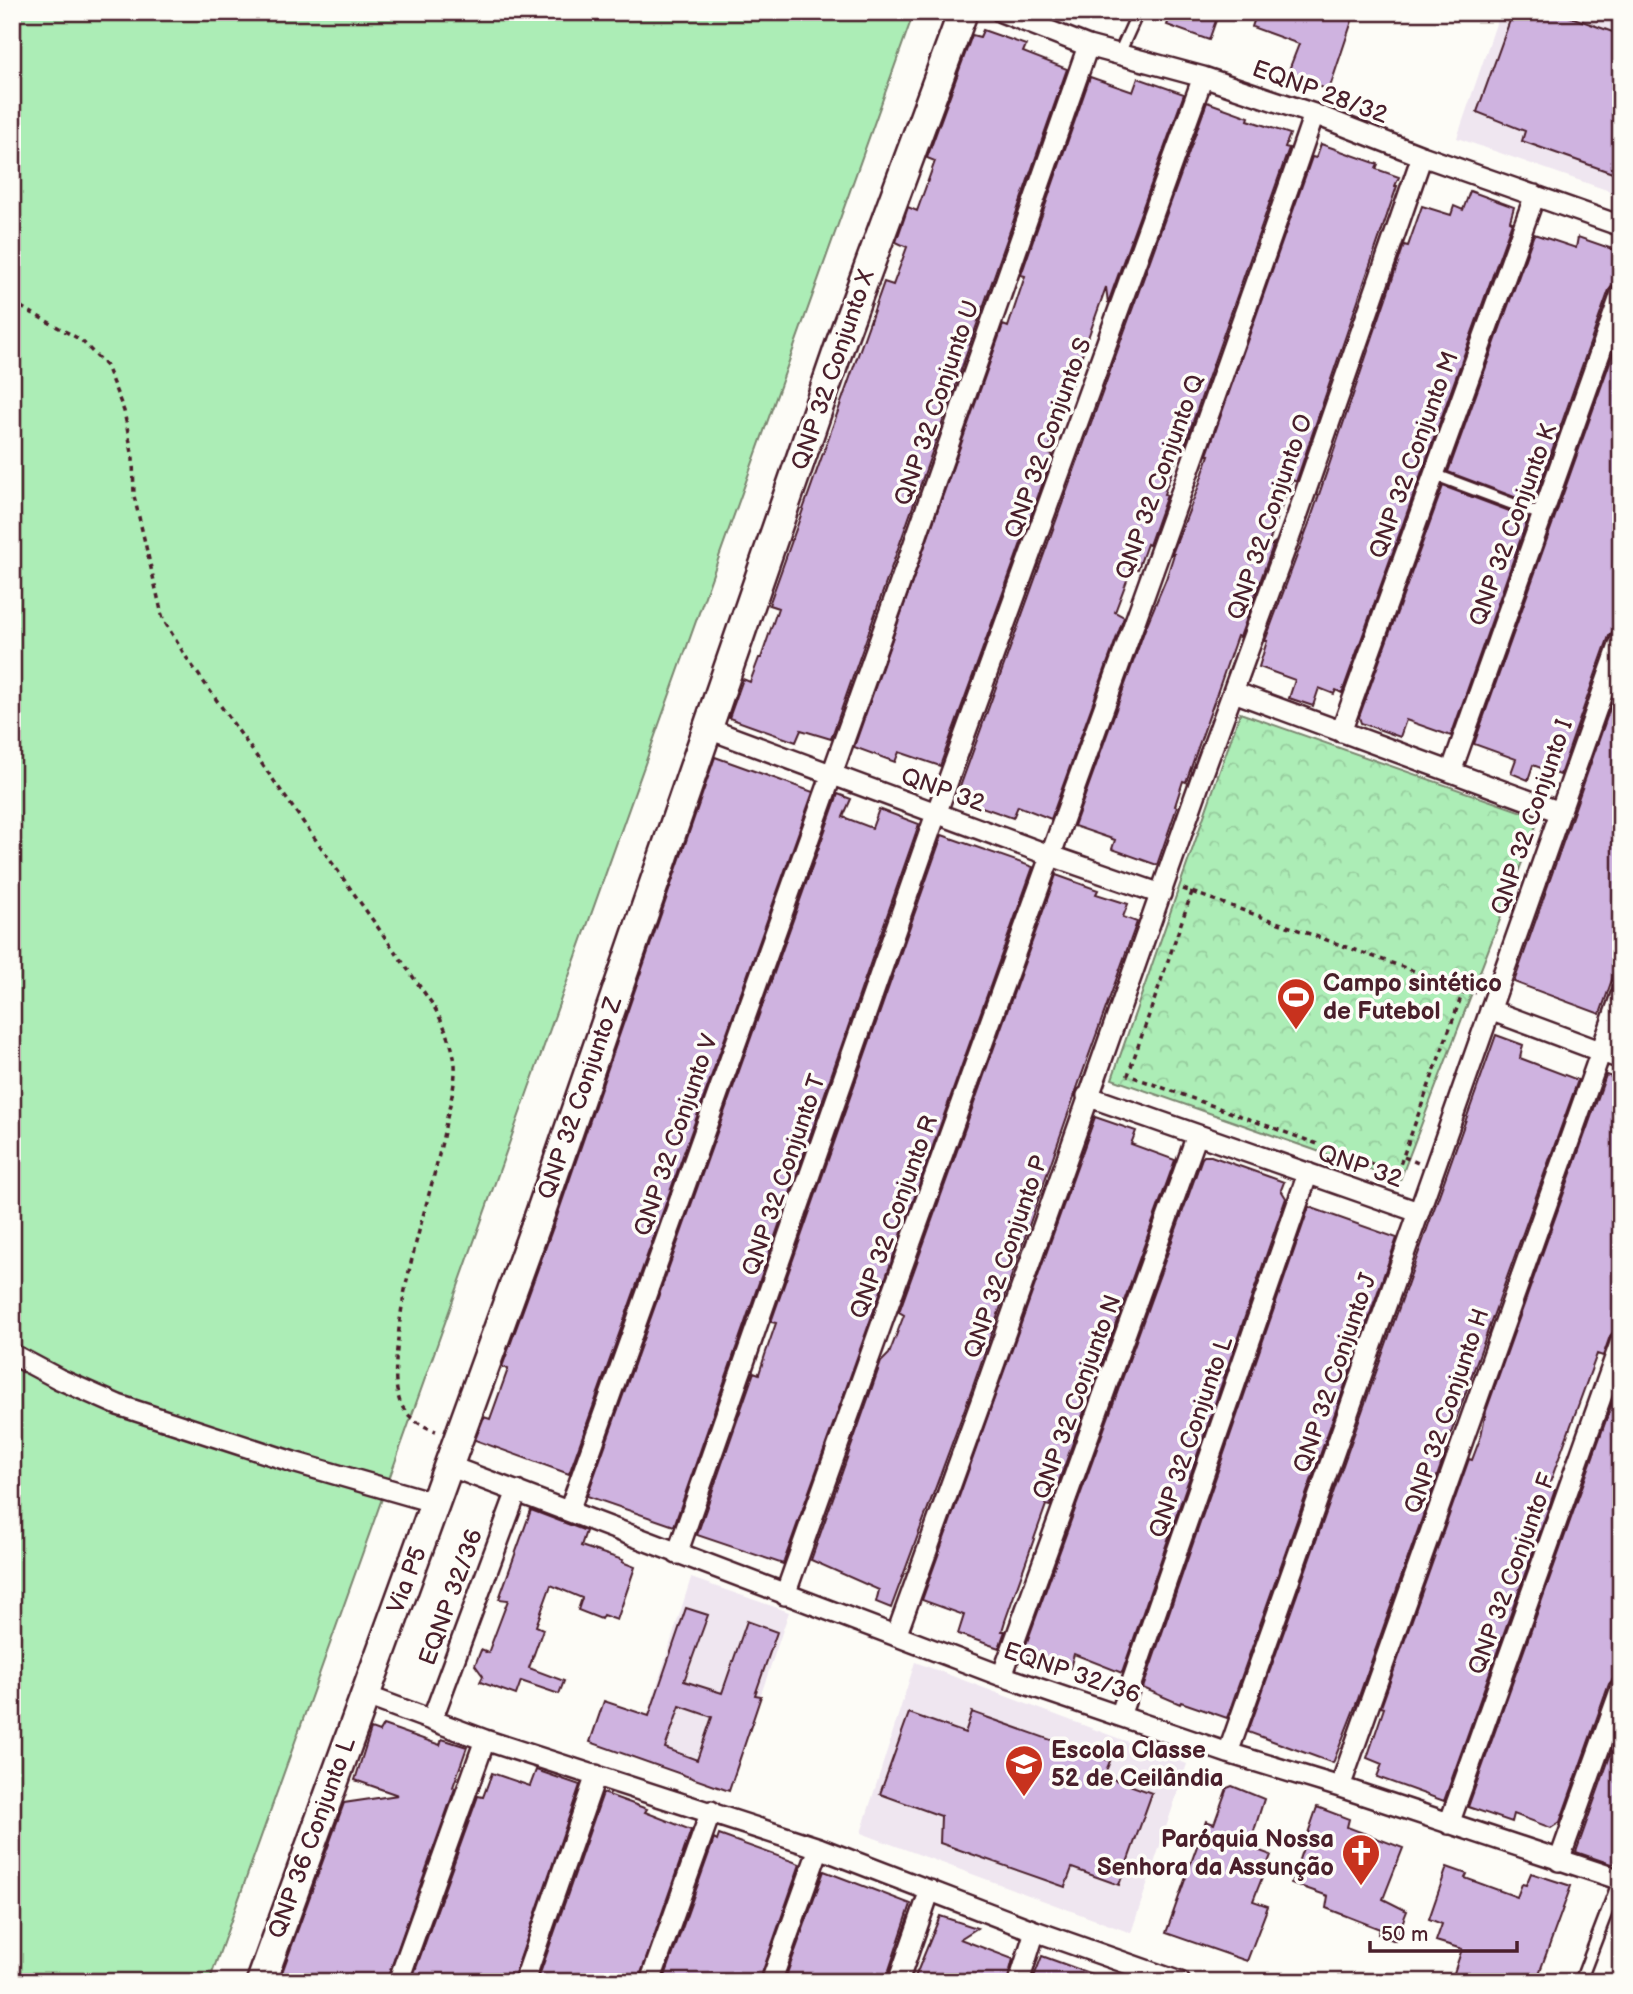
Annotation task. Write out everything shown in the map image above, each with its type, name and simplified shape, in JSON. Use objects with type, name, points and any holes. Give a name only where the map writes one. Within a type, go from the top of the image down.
[{"type":"street","name":"QNP 32 Conjunto X","points":[[709,729],[837,354],[963,12]]},
{"type":"street","name":"EQNP 28/32","points":[[1001,12],[1031,18],[1087,46],[1203,77],[1314,114],[1422,156],[1621,226]]},
{"type":"street","name":"QNP 32 Conjunto U","points":[[830,775],[1087,46]]},
{"type":"street","name":"QNP 32 Conjunto S","points":[[936,814],[1203,77]]},
{"type":"street","name":"QNP 32 Conjunto Q","points":[[1049,855],[1314,114]]},
{"type":"street","name":"QNP 32 Conjunto O","points":[[1161,894],[1422,156]]},
{"type":"street","name":"QNP 32 Conjunto M","points":[[1341,732],[1535,195]]},
{"type":"street","name":"QNP 32 Conjunto K","points":[[1451,772],[1621,294]]},
{"type":"street","name":"QNP 32 Conjunto I","points":[[1490,1010],[1621,639]]},
{"type":"street","points":[[1234,692],[1560,812]]},
{"type":"street","name":"QNP 32","points":[[709,729],[1161,894]]},
{"type":"street","name":"QNP 32 Conjunto Z","points":[[449,1466],[709,729]]},
{"type":"street","name":"QNP 32 Conjunto V","points":[[569,1511],[830,775]]},
{"type":"street","name":"QNP 32 Conjunto T","points":[[677,1553],[936,814]]},
{"type":"street","name":"QNP 32 Conjunto R","points":[[785,1595],[1049,855]]},
{"type":"street","name":"QNP 32 Conjunto P","points":[[896,1636],[1161,894]]},
{"type":"street","name":"QNP 32 Conjunto H","points":[[1340,1787],[1621,995]]},
{"type":"street","points":[[1490,1010],[1621,1059]]},
{"type":"street","name":"QNP 32 Conjunto J","points":[[1228,1753],[1490,1010]]},
{"type":"street","name":"QNP 32","points":[[1087,1096],[1418,1212]]},
{"type":"street","name":"QNP 32 Conjunto N","points":[[1002,1676],[1197,1135]]},
{"type":"street","name":"QNP 32 Conjunto L","points":[[1120,1716],[1308,1173]]},
{"type":"street","name":"QNP 32 Conjunto F","points":[[1449,1824],[1621,1341]]},
{"type":"street","points":[[12,1354],[59,1379],[118,1405],[293,1462],[436,1503]]},
{"type":"street","name":"EQNP 32/36","points":[[449,1466],[1002,1676],[1228,1753],[1340,1787],[1620,1880]]},
{"type":"street","name":"Via P5","points":[[364,1695],[449,1466]]},
{"type":"street","name":"EQNP 32/36","points":[[432,1720],[517,1491]]},
{"type":"street","points":[[1559,1861],[1621,1688]]},
{"type":"street","points":[[364,1695],[485,1740],[819,1848],[1145,1976],[1180,1982]]},
{"type":"street","name":"QNP 36 Conjunto L","points":[[261,1982],[364,1695]]},
{"type":"street","points":[[398,1982],[485,1740]]},
{"type":"street","points":[[524,1982],[596,1775]]},
{"type":"street","points":[[650,1982],[711,1811]]},
{"type":"street","points":[[771,1982],[819,1848]]},
{"type":"street","points":[[898,1982],[930,1890]]},
{"type":"street","points":[[1019,1982],[1035,1931]]},
{"type":"lane","points":[[1119,54],[1138,12]]},
{"type":"lane","points":[[1433,474],[1542,515]]},
{"type":"lane","name":"EQNP 32/36","points":[[1580,1982],[1620,1880]]},
{"type":"path","points":[[12,302],[81,340],[106,366],[124,411],[132,458],[134,496],[163,619],[186,657],[433,1005],[447,1035],[455,1066],[453,1086],[432,1188],[402,1294],[396,1385],[401,1405],[417,1424],[459,1436]]},
{"type":"path","points":[[1189,892],[1465,989],[1397,1173],[1128,1075],[1189,892]]},
{"type":"shaded area","points":[[1500,12],[1621,12],[1621,195],[1457,138]]},
{"type":"shaded area","points":[[691,1578],[789,1612],[729,1788],[635,1755]]},
{"type":"shaded area","name":"Escola Classe 52 de Ceilândia","points":[[915,1662],[1187,1764],[1131,1933],[861,1833]]},
{"type":"green space","points":[[12,12],[914,12],[209,1982],[12,1982]]},
{"type":"green space","points":[[1240,713],[1539,818],[1400,1180],[1112,1079]]},
{"type":"building","points":[[1172,12],[1219,12],[1209,40],[1167,25]]},
{"type":"building","points":[[1257,12],[1355,12],[1329,90],[1287,75],[1299,44],[1252,27]]},
{"type":"building","points":[[1513,12],[1557,12],[1621,35],[1621,176],[1522,141],[1525,131],[1477,112]]},
{"type":"building","points":[[983,30],[1026,45],[1023,52],[1067,69],[831,739],[801,730],[796,742],[729,718],[743,679],[750,682],[761,658],[778,608],[769,605],[884,282],[893,285],[907,247],[896,242],[908,207],[917,211],[935,161],[927,158],[972,35],[980,37]]},
{"type":"building","points":[[1090,77],[1133,92],[1138,78],[1184,94],[1108,303],[1106,287],[1049,448],[1052,449],[1050,454],[1053,455],[940,766],[899,752],[895,762],[854,747],[1003,325],[1008,327],[1025,276],[1021,275]]},
{"type":"building","points":[[1207,102],[1290,134],[1285,147],[1289,148],[1184,447],[1181,446],[1164,494],[1167,495],[1149,545],[1147,544],[1138,569],[1132,567],[1115,612],[1124,617],[1051,819],[1018,806],[1013,818],[956,798]]},
{"type":"building","points":[[1321,144],[1378,164],[1376,169],[1399,177],[1397,186],[1296,482],[1293,480],[1290,483],[1267,548],[1274,543],[1240,637],[1237,636],[1186,782],[1183,781],[1157,865],[1112,849],[1115,840],[1074,826],[1145,629],[1166,579],[1172,554],[1198,488],[1207,455],[1312,157],[1316,158]]},
{"type":"building","points":[[1470,191],[1514,207],[1510,221],[1512,222],[1342,693],[1336,690],[1334,694],[1319,688],[1313,706],[1289,698],[1295,680],[1259,667],[1265,641],[1311,518],[1404,245],[1408,246],[1422,206],[1451,215],[1454,206],[1463,210]]},
{"type":"building","points":[[1534,234],[1576,248],[1578,237],[1621,252],[1621,282],[1614,284],[1609,290],[1533,504],[1448,472]]},
{"type":"building","points":[[1621,331],[1621,628],[1614,630],[1609,636],[1560,775],[1533,765],[1528,780],[1511,773],[1516,759],[1474,744]]},
{"type":"building","points":[[1443,486],[1528,518],[1451,736],[1406,720],[1400,737],[1361,723],[1359,717]]},
{"type":"building","points":[[1621,677],[1621,954],[1600,1014],[1514,982]]},
{"type":"building","points":[[715,757],[813,792],[569,1474],[475,1440],[484,1417],[490,1419],[508,1369],[502,1367],[556,1219]]},
{"type":"building","points":[[838,794],[851,799],[843,817],[872,828],[879,809],[919,824],[674,1526],[587,1496]]},
{"type":"building","points":[[942,835],[1033,867],[783,1564],[697,1535],[754,1372],[759,1374],[776,1323],[771,1322]]},
{"type":"building","points":[[1056,875],[1098,890],[1096,894],[1128,904],[1123,917],[1137,922],[971,1392],[891,1608],[876,1602],[879,1590],[811,1560],[881,1362],[889,1354],[904,1315],[899,1312]]},
{"type":"building","points":[[1496,1035],[1523,1045],[1520,1058],[1578,1080],[1333,1763],[1248,1732]]},
{"type":"building","points":[[1606,1075],[1621,1080],[1621,1329],[1610,1336],[1603,1356],[1597,1354],[1548,1488],[1555,1490],[1444,1801],[1377,1777],[1382,1764],[1367,1758],[1384,1708],[1381,1707],[1469,1459],[1472,1460],[1481,1436],[1486,1411]]},
{"type":"building","points":[[1095,1117],[1136,1131],[1131,1144],[1175,1160],[1050,1506],[1046,1505],[1005,1621],[1002,1631],[1005,1631],[999,1648],[958,1634],[964,1615],[922,1600]]},
{"type":"building","points":[[1204,1156],[1211,1156],[1284,1182],[1281,1190],[1286,1198],[1122,1673],[1074,1654],[1070,1668],[1023,1653]]},
{"type":"building","points":[[1309,1207],[1397,1238],[1227,1718],[1181,1702],[1180,1704],[1143,1688]]},
{"type":"building","points":[[1621,1378],[1621,1651],[1614,1671],[1621,1672],[1621,1676],[1614,1678],[1609,1684],[1560,1822],[1551,1828],[1514,1814],[1512,1822],[1468,1807]]},
{"type":"building","points":[[531,1510],[586,1531],[581,1546],[623,1560],[622,1562],[635,1567],[617,1620],[603,1615],[601,1619],[578,1610],[582,1598],[551,1585],[536,1626],[543,1629],[529,1668],[564,1681],[559,1694],[521,1681],[516,1695],[480,1682],[483,1676],[475,1665],[481,1650],[488,1653],[508,1600],[499,1599]]},
{"type":"building","points":[[686,1608],[708,1615],[684,1681],[722,1693],[747,1621],[777,1632],[755,1695],[761,1696],[729,1791],[590,1742],[604,1701],[649,1716]],"holes":[[[680,1706],[712,1717],[697,1760],[665,1748]]]},
{"type":"building","points":[[972,1712],[1110,1761],[1104,1776],[1152,1793],[1119,1885],[1072,1868],[1065,1887],[940,1843],[941,1816],[880,1794],[909,1713],[965,1733]]},
{"type":"building","points":[[383,1725],[440,1745],[442,1739],[467,1747],[386,1982],[291,1982],[280,1978],[344,1803],[398,1795],[355,1780],[371,1729],[379,1732]]},
{"type":"building","points":[[1621,1725],[1621,1861],[1611,1864],[1576,1852]]},
{"type":"building","points":[[536,1770],[580,1785],[512,1982],[411,1982],[478,1796],[483,1797],[492,1773],[530,1786]]},
{"type":"building","points":[[1232,1786],[1264,1799],[1249,1847],[1271,1855],[1253,1901],[1268,1906],[1247,1961],[1166,1933],[1206,1821],[1214,1824],[1227,1788]]},
{"type":"building","points":[[603,1793],[647,1809],[645,1812],[691,1830],[638,1982],[537,1982]]},
{"type":"building","points":[[1317,1807],[1349,1819],[1347,1827],[1403,1848],[1383,1899],[1407,1911],[1395,1941],[1378,1934],[1380,1929],[1326,1908],[1328,1896],[1291,1883]]},
{"type":"building","points":[[719,1835],[800,1864],[759,1982],[663,1982],[714,1839],[717,1841]]},
{"type":"building","points":[[1447,1867],[1467,1874],[1465,1878],[1517,1897],[1522,1884],[1526,1885],[1531,1873],[1571,1886],[1536,1982],[1451,1982],[1462,1949],[1436,1941],[1442,1924],[1429,1919]]},
{"type":"building","points":[[824,1871],[911,1904],[885,1982],[784,1982]]},
{"type":"building","points":[[940,1916],[977,1928],[960,1939],[1013,1959],[1007,1982],[913,1982]]},
{"type":"building","points":[[1042,1956],[1108,1980],[1108,1982],[1032,1982]]},
{"type":"place","name":"Campo sintético de Futebol","points":[[1296,1031]]},
{"type":"place","name":"Escola Classe 52 de Ceilândia","points":[[1024,1798]]},
{"type":"place","name":"Paróquia Nossa Senhora da Assunção","points":[[1361,1887]]}]
